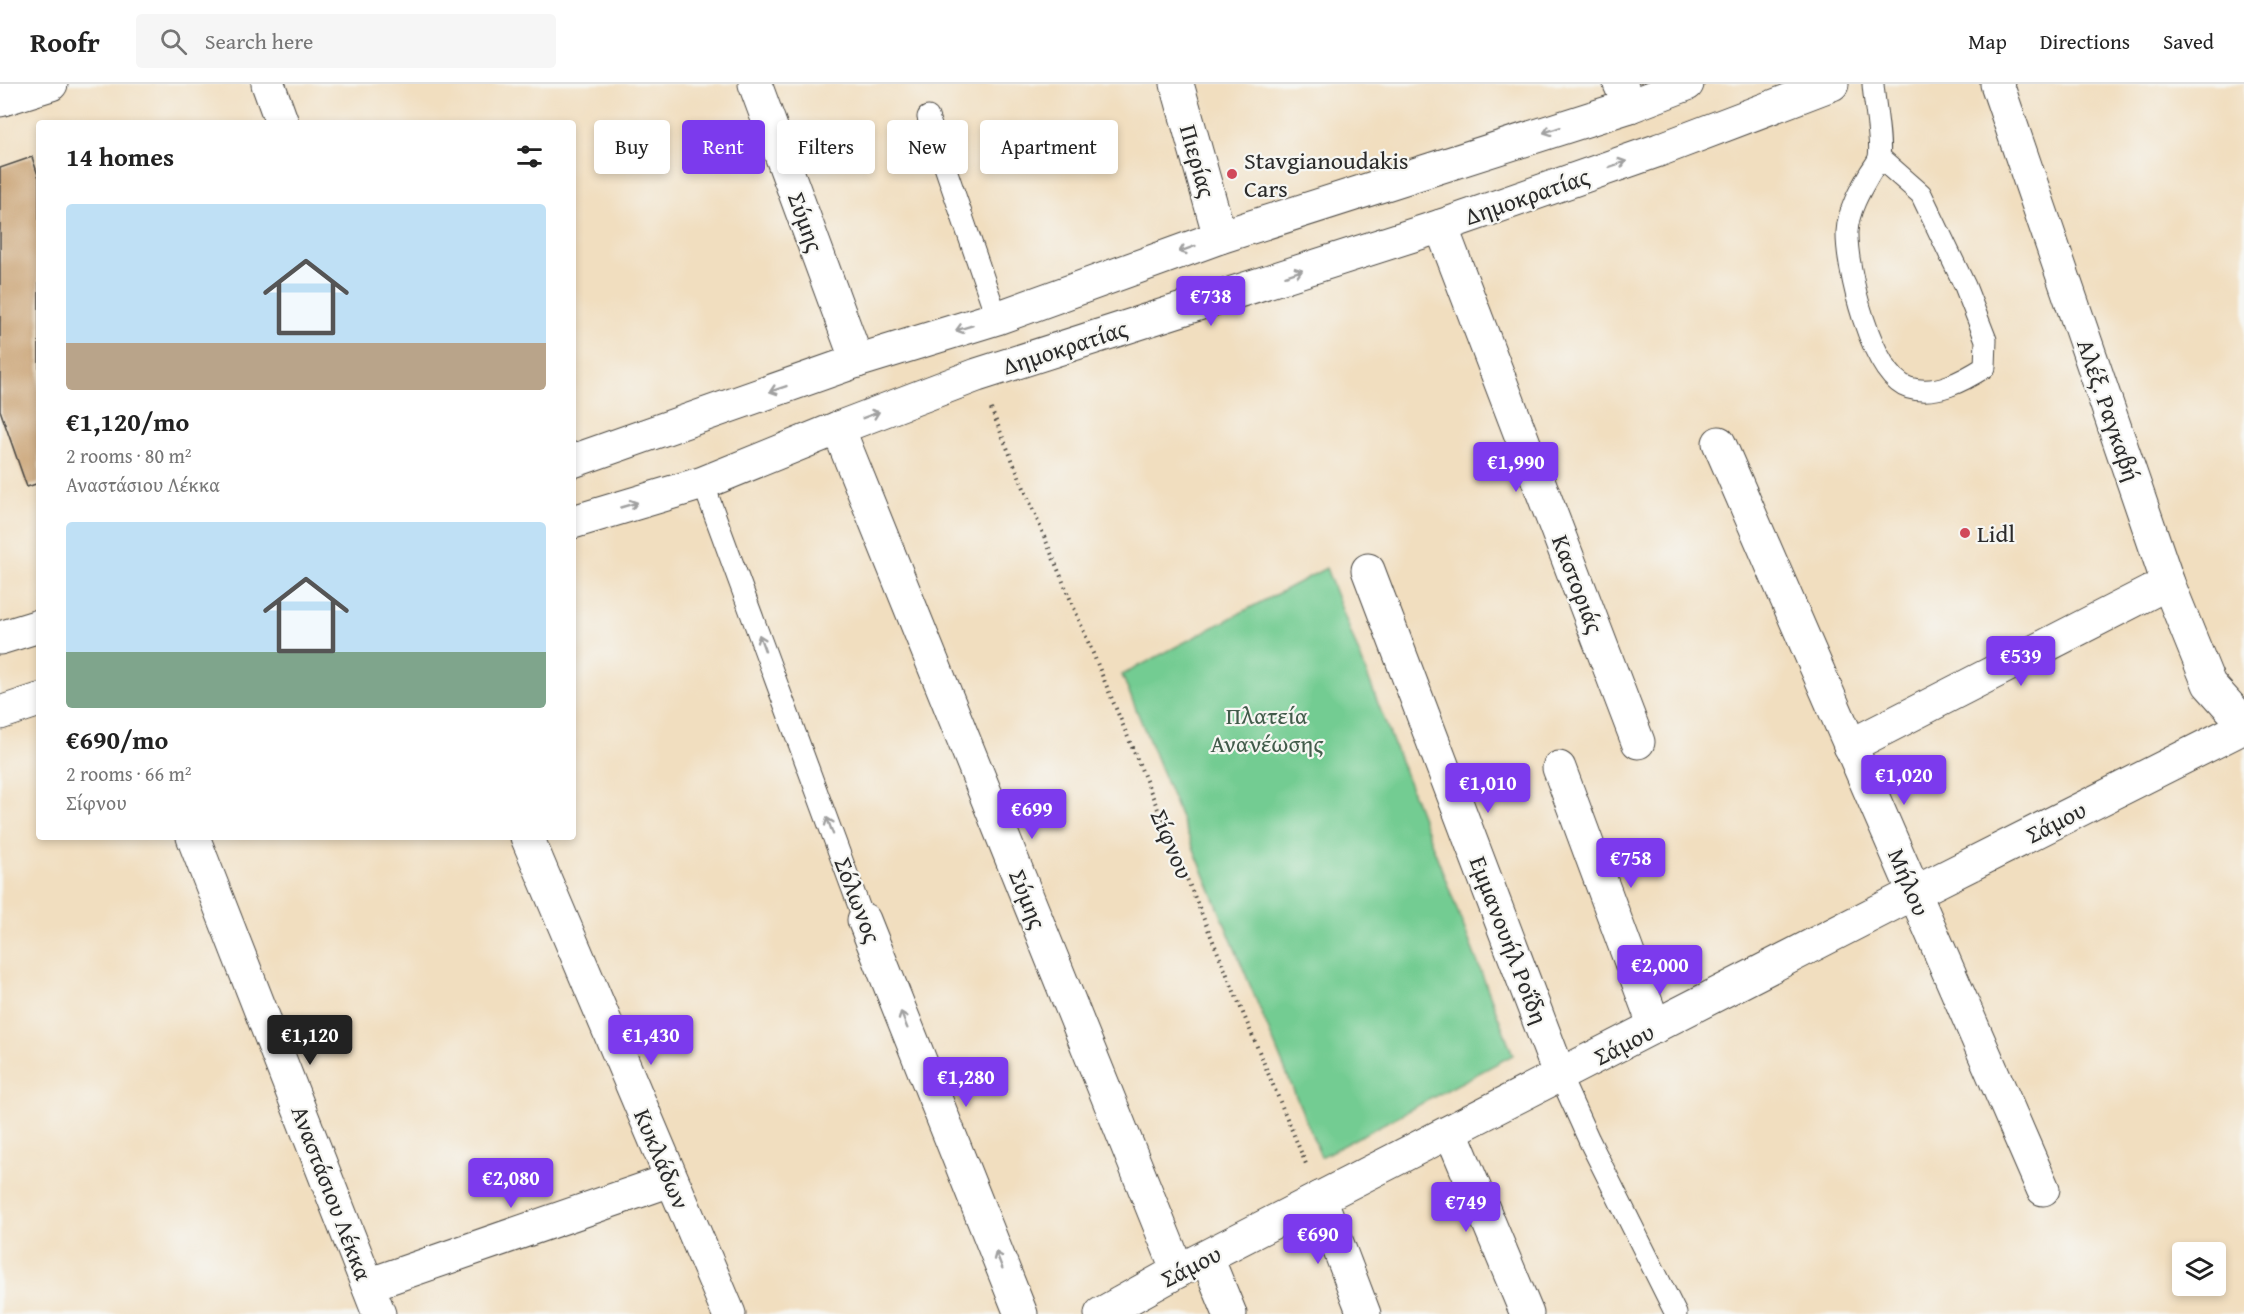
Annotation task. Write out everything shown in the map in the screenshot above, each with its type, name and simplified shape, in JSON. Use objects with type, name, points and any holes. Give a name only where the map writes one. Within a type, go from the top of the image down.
[{"type":"street","points":[[0,100],[51,84]]},
{"type":"street","points":[[268,84],[281,120]]},
{"type":"street","name":"Σύμης","points":[[755,84],[857,361]]},
{"type":"street","name":"Πιερίας","points":[[1177,84],[1220,237]]},
{"type":"street","name":"Δημοκρατίας","points":[[576,460],[857,361],[997,318],[1625,95],[1687,84]]},
{"type":"street","name":"Δημοκρατίας","points":[[576,521],[703,483],[977,375],[1441,226],[1659,150],[1832,84]]},
{"type":"street","name":"Αλέξ. Ραγκαβή","points":[[1997,84],[2168,583],[2210,684],[2244,725]]},
{"type":"street","name":"Καστοριάς","points":[[1441,226],[1638,742]]},
{"type":"street","name":"Σύμης","points":[[838,428],[1193,1264],[1230,1314]]},
{"type":"street","name":"Μήλου","points":[[1719,443],[2043,1189]]},
{"type":"street","name":"Εμμανουήλ Ροΐδη","points":[[1368,570],[1560,1076]]},
{"type":"street","points":[[1850,746],[2168,583]]},
{"type":"street","points":[[0,638],[36,627]]},
{"type":"street","points":[[0,713],[36,700]]},
{"type":"street","name":"Σάμου","points":[[1101,1314],[1320,1198],[2244,725]]},
{"type":"street","points":[[1559,768],[1655,1027]]},
{"type":"street","name":"Αναστάσιου Λέκκα","points":[[194,840],[374,1300]]},
{"type":"street","name":"Κυκλάδων","points":[[529,840],[729,1314]]},
{"type":"street","name":"Σόλωνος","points":[[864,920],[1021,1314]]},
{"type":"street","points":[[1451,1132],[1527,1314]]},
{"type":"street","points":[[374,1300],[671,1180]]},
{"type":"street","points":[[1320,1198],[1364,1314]]},
{"type":"lane","points":[[1873,84],[1879,157],[1857,196],[1847,231],[1853,281],[1868,331],[1887,371],[1907,388],[1931,390],[1959,383],[1985,367],[1986,340],[1965,286],[1921,194],[1879,157]]},
{"type":"lane","points":[[928,117],[997,318]]},
{"type":"lane","name":"Σόλωνος","points":[[703,483],[864,920]]},
{"type":"lane","points":[[1560,1076],[1589,1140],[1676,1314]]},
{"type":"path","name":"Σίφνου","points":[[977,375],[1320,1198]]},
{"type":"green space","name":"Πλατεία Ανανέωσης","points":[[1326,568],[1513,1055],[1321,1157],[1122,675]]},
{"type":"building","points":[[32,157],[36,169],[36,484],[27,487],[0,410],[0,168]]},
{"type":"place","name":"Stavgianoudakis Cars","points":[[1232,174]]},
{"type":"place","name":"Lidl","points":[[1965,533]]}]
